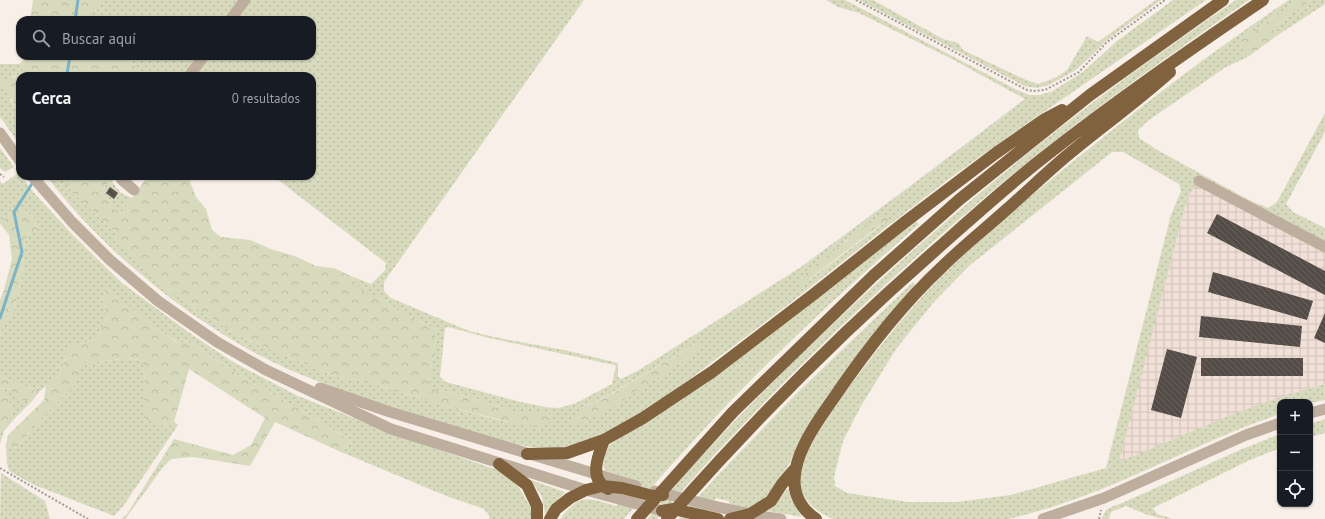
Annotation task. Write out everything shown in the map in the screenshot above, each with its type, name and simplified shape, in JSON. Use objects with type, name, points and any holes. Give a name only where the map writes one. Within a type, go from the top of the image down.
[{"type":"highway","points":[[637,519],[733,412],[873,276],[960,199],[1090,95],[1223,0]]},
{"type":"highway","points":[[662,513],[748,430],[805,371],[880,298],[976,214],[1041,159],[1127,94],[1263,0]]},
{"type":"highway","points":[[730,519],[750,514],[771,501],[782,484],[794,470],[801,451],[826,409],[854,368],[881,333],[913,296],[942,266],[1074,150],[1152,88],[1220,29]]},
{"type":"highway","points":[[526,454],[567,453],[604,440],[643,418],[712,372],[996,153],[1045,119],[1090,95]]},
{"type":"highway","points":[[599,480],[596,462],[604,440]]},
{"type":"highway","points":[[498,464],[527,485],[538,506],[537,519]]},
{"type":"highway","points":[[794,470],[795,490],[801,503],[811,516],[816,519]]},
{"type":"highway","points":[[599,480],[619,491],[653,504],[662,513]]},
{"type":"highway","points":[[550,519],[556,510],[570,498],[586,490],[599,480]]},
{"type":"highway","points":[[619,491],[653,496],[672,495],[685,504],[716,515]]},
{"type":"highway","points":[[662,513],[673,509],[716,515]]},
{"type":"street","points":[[233,16],[244,0]]},
{"type":"street","points":[[192,72],[201,60]]},
{"type":"street","points":[[0,133],[16,155]]},
{"type":"street","points":[[35,180],[53,202],[110,260],[158,301],[218,342],[266,370],[391,429],[498,464],[586,490],[619,491]]},
{"type":"street","points":[[122,180],[134,190]]},
{"type":"street","points":[[1199,181],[1325,247]]},
{"type":"street","points":[[266,370],[390,412],[526,454],[599,480]]},
{"type":"street","points":[[1313,412],[1325,409]]},
{"type":"street","points":[[1043,519],[1104,498],[1246,435],[1277,424]]},
{"type":"street","points":[[662,513],[692,519]]},
{"type":"street","points":[[716,515],[750,514],[781,519]]},
{"type":"path","points":[[856,0],[1027,90],[1033,91],[1045,90],[1079,72],[1107,42],[1165,0]]},
{"type":"path","points":[[0,174],[4,177]]},
{"type":"path","points":[[0,468],[88,519]]},
{"type":"shaded area","points":[[1199,178],[1325,243],[1325,384],[1289,394],[1118,463],[1187,199]]},
{"type":"green space","points":[[33,0],[106,0],[92,14],[92,16],[31,16]]},
{"type":"green space","points":[[106,0],[241,0],[229,16],[92,16],[92,14]]},
{"type":"green space","points":[[248,0],[584,0],[384,282],[384,291],[391,298],[469,331],[564,350],[618,363],[618,377],[621,379],[639,370],[801,267],[1025,99],[950,58],[859,13],[838,7],[826,0],[845,0],[1019,91],[1030,95],[1039,95],[1051,92],[1083,72],[1117,41],[1173,0],[1206,0],[954,175],[773,316],[671,392],[641,412],[600,435],[573,445],[557,448],[522,446],[487,437],[346,392],[279,365],[232,340],[172,300],[117,253],[82,219],[51,182],[54,180],[64,180],[73,193],[115,232],[116,243],[170,291],[231,331],[262,346],[336,377],[367,382],[441,405],[506,422],[541,413],[533,414],[517,412],[458,394],[437,390],[429,383],[437,330],[397,310],[380,298],[360,290],[351,276],[371,284],[385,270],[386,263],[278,180],[316,180],[316,72],[196,72],[204,60],[316,60],[316,16],[237,16]],"holes":[[[889,219],[808,281],[847,240]],[[448,327],[489,338],[614,365],[616,366],[612,384],[576,403],[559,408],[545,407],[517,401],[446,382],[440,377],[445,328]],[[695,344],[699,349],[688,358],[634,393],[569,422],[581,408],[607,396]]]},
{"type":"green space","points":[[859,0],[873,0],[943,39],[958,43],[963,50],[1024,79],[1038,84],[1055,78],[1067,70],[1087,36],[1098,42],[1156,0],[1161,0],[1107,40],[1076,70],[1049,85],[1037,88],[1024,86]]},
{"type":"green space","points":[[1236,0],[1249,0],[1100,106],[1013,174],[965,214],[873,297],[783,383],[657,519],[647,519],[699,459],[792,363],[939,227],[1042,142],[1095,101],[1147,62]]},
{"type":"green space","points":[[1289,0],[1298,0],[1238,42],[1248,57],[1226,67],[1149,120],[1138,130],[1139,138],[1159,151],[1251,201],[1268,208],[1277,202],[1325,113],[1325,132],[1286,204],[1293,212],[1325,228],[1325,243],[1199,178],[1187,199],[1119,462],[1236,413],[1289,394],[1325,384],[1325,400],[1313,402],[1313,399],[1277,399],[1277,415],[1251,424],[1110,486],[1052,507],[1008,519],[833,519],[822,514],[812,506],[804,497],[800,485],[800,475],[808,451],[843,395],[904,318],[952,266],[1020,205],[1124,121],[1217,50]],"holes":[[[1112,152],[1123,152],[1179,184],[1181,191],[1171,215],[1106,468],[1011,495],[957,502],[908,502],[847,493],[835,486],[834,477],[843,441],[861,406],[896,349],[933,303],[969,266]]]},
{"type":"green space","points":[[1298,0],[1311,0],[1273,27],[1275,37],[1248,57],[1238,42]]},
{"type":"green space","points":[[1311,0],[1325,0],[1325,4],[1275,37],[1273,27]]},
{"type":"green space","points":[[24,60],[126,60],[141,70],[141,72],[22,72],[23,67],[19,64]]},
{"type":"green space","points":[[126,60],[197,60],[188,72],[141,72],[141,70]]},
{"type":"green space","points":[[0,64],[19,64],[23,67],[22,72],[16,72],[16,76],[12,77],[10,99],[16,109],[16,139],[0,117]]},
{"type":"green space","points":[[16,76],[16,108],[1,81]]},
{"type":"green space","points":[[0,148],[14,167],[5,172],[0,168]]},
{"type":"green space","points":[[16,174],[16,180],[24,180],[74,236],[122,283],[191,334],[233,362],[298,396],[399,436],[506,473],[520,489],[531,508],[532,519],[489,519],[489,515],[484,509],[449,497],[341,452],[350,440],[239,375],[188,341],[178,343],[107,289],[102,298],[107,317],[97,339],[69,347],[59,375],[39,392],[7,379],[0,372],[0,337],[4,324],[14,309],[22,275],[25,240],[37,229],[34,218],[19,206],[5,217],[1,225],[0,224],[0,181],[3,184]]},
{"type":"green space","points":[[64,180],[113,180],[105,185],[103,193],[120,214],[145,180],[190,180],[196,197],[206,209],[212,230],[221,237],[250,240],[271,249],[295,256],[316,266],[334,268],[351,276],[361,290],[380,298],[397,310],[437,330],[429,383],[437,390],[458,394],[517,412],[553,414],[552,421],[542,427],[524,426],[441,405],[367,382],[336,377],[262,346],[231,331],[170,291],[116,243],[115,232],[73,193]]},
{"type":"green space","points":[[112,182],[121,193],[132,198],[120,214],[103,193],[105,185]]},
{"type":"green space","points":[[19,206],[34,218],[37,229],[25,240],[22,275],[14,309],[4,324],[0,337],[0,300],[12,259],[9,235],[1,225],[5,217]]},
{"type":"green space","points":[[881,215],[889,220],[876,228],[802,285],[800,282],[802,277],[811,268]]},
{"type":"green space","points":[[916,221],[919,224],[814,319],[736,395],[687,447],[624,519],[560,519],[574,504],[585,499],[591,499],[617,506],[632,479],[606,471],[603,466],[608,446],[715,374]]},
{"type":"green space","points":[[913,282],[915,285],[861,351],[836,385],[806,431],[783,475],[768,495],[760,503],[749,508],[729,504],[729,501],[716,498],[704,519],[679,519],[716,477],[799,391]]},
{"type":"green space","points":[[107,288],[177,343],[188,341],[239,375],[350,440],[341,452],[275,422],[250,466],[193,457],[171,459],[164,466],[161,460],[174,439],[233,455],[251,445],[265,418],[189,369],[174,422],[166,428],[144,418],[145,379],[142,361],[130,358],[80,364],[77,383],[38,422],[16,448],[6,445],[8,435],[44,400],[46,385],[59,375],[69,347],[97,339],[107,317],[102,298]]},
{"type":"green space","points":[[695,344],[700,344],[699,349],[688,358],[608,410],[574,426],[569,422],[581,408],[608,396]]},
{"type":"green space","points":[[130,358],[142,361],[145,379],[166,428],[174,422],[178,425],[124,505],[114,516],[32,484],[9,471],[6,445],[16,448],[38,422],[80,364]]},
{"type":"green space","points":[[0,372],[7,379],[39,392],[34,399],[26,401],[18,400],[10,390],[2,388],[9,400],[12,415],[0,430]]},
{"type":"green space","points":[[1,388],[10,390],[26,401],[34,399],[4,431],[0,444],[0,430],[12,415],[9,400]]},
{"type":"green space","points":[[1325,419],[1325,433],[1313,436],[1313,423]]},
{"type":"green space","points":[[1277,435],[1277,449],[1250,460],[1153,508],[1157,514],[1173,519],[1155,517],[1126,506],[1111,512],[1109,519],[1102,519],[1106,510],[1111,507],[1242,449]]},
{"type":"green space","points":[[161,460],[164,466],[125,519],[121,519],[127,514]]},
{"type":"green space","points":[[1,473],[45,501],[50,519],[0,519]]},
{"type":"green space","points":[[531,480],[565,492],[545,514],[542,497]]},
{"type":"green space","points":[[788,488],[792,501],[802,517],[768,511]]},
{"type":"building","points":[[110,187],[118,193],[114,199],[106,193]]},
{"type":"building","points":[[1217,214],[1325,271],[1325,295],[1207,233]]},
{"type":"building","points":[[1213,272],[1313,301],[1307,320],[1208,292]]},
{"type":"building","points":[[1325,313],[1325,343],[1314,338]]},
{"type":"building","points":[[1201,316],[1302,326],[1300,347],[1199,337]]},
{"type":"building","points":[[1167,349],[1197,357],[1181,418],[1151,410]]},
{"type":"building","points":[[1201,358],[1303,358],[1303,376],[1201,376]]},
{"type":"waterway","points":[[76,16],[78,0]]},
{"type":"waterway","points":[[67,72],[69,60]]},
{"type":"waterway","points":[[0,318],[22,252],[14,212],[33,182]]}]
